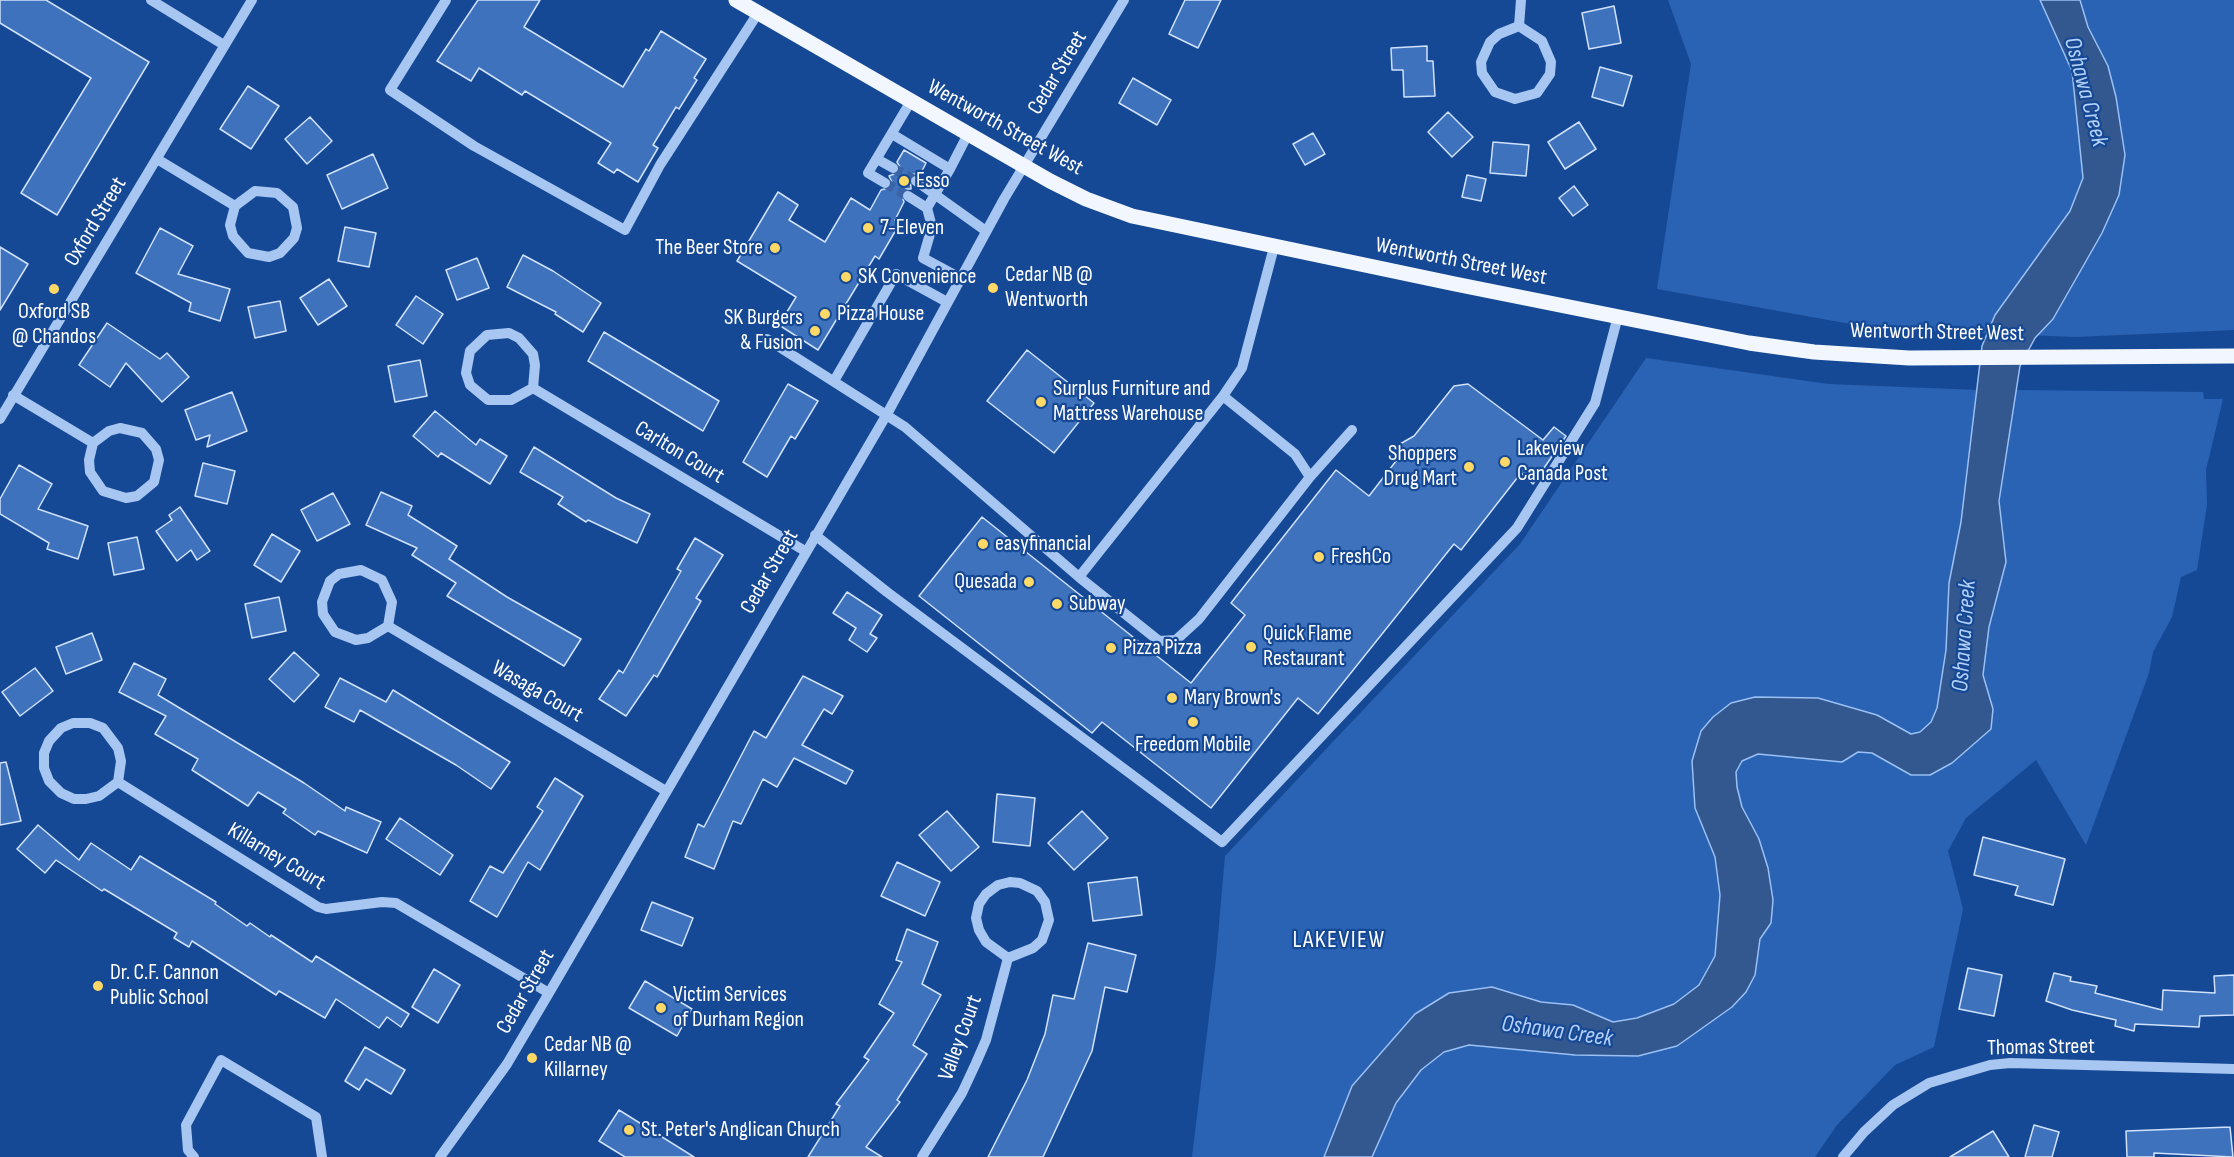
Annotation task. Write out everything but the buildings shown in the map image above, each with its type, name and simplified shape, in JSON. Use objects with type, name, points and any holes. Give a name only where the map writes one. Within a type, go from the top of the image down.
[{"type":"main road","name":"Wentworth Street West","points":[[736,0],[1024,166],[1086,199],[1132,216],[1274,248],[1749,343],[1803,350],[1909,358],[2234,356]]},
{"type":"street","points":[[151,0],[224,45]]},
{"type":"street","name":"Oxford Street","points":[[0,419],[252,0]]},
{"type":"street","points":[[446,0],[390,90],[474,146],[625,230],[660,165],[758,13]]},
{"type":"street","name":"Cedar Street","points":[[440,1157],[507,1064],[549,993],[887,414],[986,231],[1124,0]]},
{"type":"street","points":[[1520,26],[1521,0]]},
{"type":"street","points":[[1520,26],[1542,41],[1551,62],[1550,74],[1537,93],[1515,99],[1495,92],[1482,73],[1481,62],[1490,42],[1499,34],[1520,26]]},
{"type":"street","points":[[885,183],[868,173],[911,101]]},
{"type":"street","points":[[927,208],[968,134]]},
{"type":"street","points":[[892,135],[950,169]]},
{"type":"street","points":[[157,159],[235,206]]},
{"type":"street","points":[[877,159],[893,168]]},
{"type":"street","points":[[916,181],[936,193],[986,231]]},
{"type":"street","points":[[255,191],[277,193],[293,207],[297,228],[294,238],[288,247],[269,257],[248,253],[233,236],[230,225],[235,206],[255,191]]},
{"type":"street","points":[[908,196],[927,208],[932,228],[923,258],[960,279]]},
{"type":"street","points":[[1079,577],[1223,396],[1242,368],[1274,248]]},
{"type":"street","points":[[834,381],[896,274],[947,302]]},
{"type":"street","points":[[815,535],[1222,842],[1517,528],[1595,403],[1618,316]]},
{"type":"street","points":[[509,333],[519,338],[533,354],[535,365],[533,388],[511,400],[488,400],[470,384],[466,373],[470,351],[487,335],[509,333]]},
{"type":"street","points":[[767,339],[887,414],[914,434],[1079,577],[1159,641],[1176,640],[1199,619],[1310,477],[1352,430]]},
{"type":"street","name":"Carlton Court","points":[[533,388],[805,551]]},
{"type":"street","points":[[14,396],[93,443]]},
{"type":"street","points":[[1223,396],[1295,453],[1310,477]]},
{"type":"street","points":[[120,428],[142,433],[156,449],[159,460],[154,482],[137,496],[126,498],[103,491],[90,472],[93,443],[109,431],[120,428]]},
{"type":"street","points":[[361,570],[382,580],[389,590],[392,602],[388,626],[368,638],[356,640],[335,632],[323,614],[322,602],[330,581],[339,574],[361,570]]},
{"type":"street","name":"Wasaga Court","points":[[388,626],[666,790]]},
{"type":"street","points":[[73,723],[90,723],[103,728],[118,748],[121,762],[117,782],[99,796],[86,799],[74,799],[61,793],[49,780],[44,768],[44,753],[49,741],[61,729],[73,723]]},
{"type":"street","name":"Killarney Court","points":[[117,782],[318,907],[326,909],[382,902],[396,903],[549,993]]},
{"type":"street","points":[[1020,883],[1032,887],[1045,902],[1048,928],[1042,940],[1033,948],[1008,958],[986,942],[979,930],[976,918],[986,894],[998,885],[1020,883]]},
{"type":"street","name":"Valley Court","points":[[922,1157],[962,1093],[986,1040],[1008,958]]},
{"type":"street","points":[[194,1157],[188,1150],[186,1125],[221,1060],[316,1117],[322,1157]]},
{"type":"street","name":"Thomas Street","points":[[1843,1157],[1864,1132],[1893,1105],[1929,1083],[1990,1065],[2010,1063],[2234,1069]]},
{"type":"shaded area","points":[[1668,0],[2234,0],[2234,330],[2076,337],[1878,329],[1657,289],[1691,64]]},
{"type":"shaded area","points":[[1646,358],[1828,384],[1978,390],[1976,398],[2013,398],[2014,390],[2203,392],[2204,399],[2223,399],[2206,470],[2207,505],[2197,570],[2181,577],[2172,617],[2153,652],[2149,673],[2086,845],[2036,760],[1966,818],[1948,851],[1963,909],[1934,1047],[1895,1065],[1837,1125],[1815,1157],[1192,1157],[1216,959],[1225,856],[1520,544]]},
{"type":"water","name":"Oshawa Creek","points":[[2040,0],[2080,0],[2088,27],[2108,66],[2116,97],[2125,155],[2119,195],[2102,233],[2053,319],[2035,338],[2020,366],[1999,501],[2006,562],[1989,627],[1983,675],[1993,709],[1991,729],[1952,763],[1930,775],[1911,775],[1872,753],[1858,752],[1842,762],[1758,754],[1742,761],[1736,772],[1737,787],[1742,807],[1759,839],[1768,868],[1773,900],[1771,923],[1760,939],[1755,975],[1746,992],[1732,1007],[1677,1046],[1638,1056],[1575,1055],[1469,1045],[1444,1052],[1421,1070],[1396,1103],[1372,1157],[1324,1157],[1352,1086],[1415,1014],[1449,993],[1492,987],[1541,1002],[1573,1005],[1613,1022],[1637,1018],[1674,1004],[1699,985],[1715,956],[1720,895],[1715,857],[1695,808],[1692,761],[1701,731],[1713,717],[1731,703],[1755,697],[1818,698],[1877,715],[1911,734],[1920,732],[1931,722],[1937,708],[1946,650],[1949,583],[1961,522],[1982,346],[1995,315],[2070,211],[2083,178],[2072,71]]},
{"type":"tunnel","points":[[893,168],[916,181]]},
{"type":"tunnel","points":[[885,183],[908,196]]},
{"type":"place","name":"Esso","points":[[904,181]]},
{"type":"place","name":"7-Eleven","points":[[868,228]]},
{"type":"place","name":"The Beer Store","points":[[775,248]]},
{"type":"place","name":"SK Convenience","points":[[846,277]]},
{"type":"place","name":"Cedar NB @ Wentworth","points":[[993,288]]},
{"type":"place","name":"Oxford SB @ Chandos","points":[[54,289]]},
{"type":"place","name":"Pizza House","points":[[825,314]]},
{"type":"place","name":"SK Burgers & Fusion","points":[[815,331]]},
{"type":"place","name":"Surplus Furniture and Mattress Warehouse","points":[[1041,402]]},
{"type":"place","name":"Lakeview Canada Post","points":[[1505,462]]},
{"type":"place","name":"Shoppers Drug Mart","points":[[1469,467]]},
{"type":"place","name":"easyfinancial","points":[[983,544]]},
{"type":"place","name":"FreshCo","points":[[1319,557]]},
{"type":"place","name":"Quesada","points":[[1029,582]]},
{"type":"place","name":"Subway","points":[[1057,604]]},
{"type":"place","name":"Quick Flame Restaurant","points":[[1251,647]]},
{"type":"place","name":"Pizza Pizza","points":[[1111,648]]},
{"type":"place","name":"Mary Brown's","points":[[1172,698]]},
{"type":"place","name":"Freedom Mobile","points":[[1193,722]]},
{"type":"place","name":"Dr. C.F. Cannon Public School","points":[[98,986]]},
{"type":"place","name":"Victim Services of Durham Region","points":[[661,1008]]},
{"type":"place","name":"Cedar NB @ Killarney","points":[[532,1058]]},
{"type":"place","name":"St. Peter's Anglican Church","points":[[629,1130]]},
{"type":"district","name":"LAKEVIEW","points":[[1339,941]]}]
